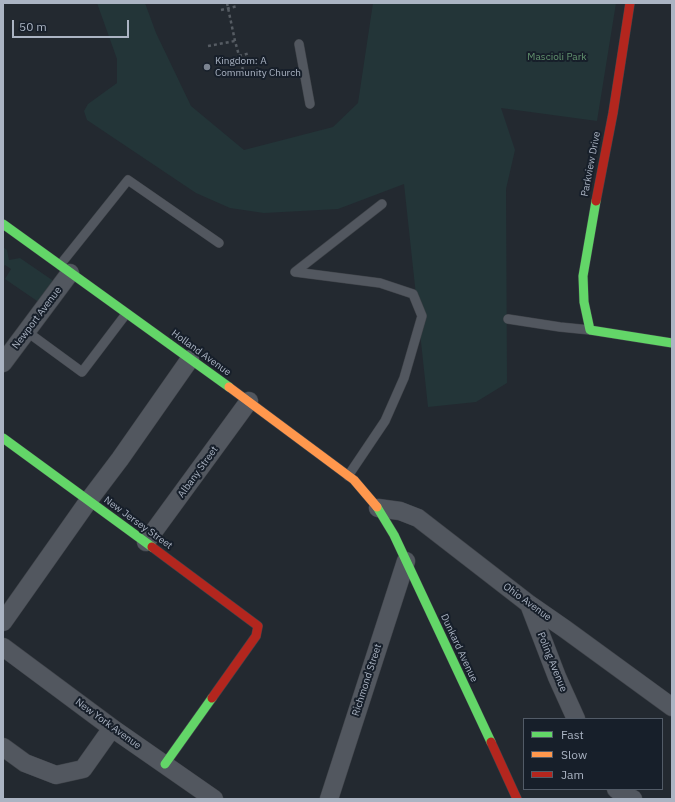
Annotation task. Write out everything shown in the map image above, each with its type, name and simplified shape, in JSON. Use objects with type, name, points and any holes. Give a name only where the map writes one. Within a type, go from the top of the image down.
[{"type":"street","name":"Parkview Drive","points":[[590,330],[584,302],[583,276],[601,170],[622,62],[630,3]]},
{"type":"street","name":"Holland Avenue","points":[[3,224],[126,314],[190,358],[354,480],[378,508]]},
{"type":"street","name":"Newport Avenue","points":[[3,363],[26,331],[65,269]]},
{"type":"street","points":[[590,330],[672,343]]},
{"type":"street","points":[[3,622],[89,500],[120,459],[190,358]]},
{"type":"street","name":"Albany Street","points":[[146,542],[249,402]]},
{"type":"street","name":"New Jersey Street","points":[[3,438],[258,626],[256,636],[165,764]]},
{"type":"street","name":"Dunkard Avenue","points":[[378,508],[394,535],[517,799]]},
{"type":"street","name":"Ohio Avenue","points":[[378,508],[400,511],[418,518],[529,604],[672,707]]},
{"type":"street","name":"Richmond Street","points":[[329,799],[406,561]]},
{"type":"street","name":"Poling Avenue","points":[[529,604],[557,678],[576,718]]},
{"type":"street","name":"New York Avenue","points":[[3,647],[112,728],[214,799]]},
{"type":"street","points":[[3,747],[25,763],[56,775],[83,769],[112,728]]},
{"type":"street","points":[[617,790],[625,796],[633,799]]},
{"type":"lane","points":[[299,44],[310,104]]},
{"type":"lane","points":[[65,269],[128,180],[219,243]]},
{"type":"lane","points":[[348,476],[385,421],[404,378],[422,316],[413,294],[380,283],[295,272],[382,204]]},
{"type":"lane","points":[[26,331],[82,372],[126,314]]},
{"type":"lane","points":[[508,319],[590,330]]},
{"type":"path","points":[[227,3],[234,41],[243,70]]},
{"type":"path","points":[[221,10],[238,6]]},
{"type":"path","points":[[208,46],[234,41]]},
{"type":"path","points":[[239,56],[250,53]]},
{"type":"green space","name":"Mascioli Park","points":[[97,3],[145,3],[156,33],[191,106],[244,150],[333,127],[358,103],[373,3],[616,3],[597,121],[501,108],[515,150],[506,189],[507,383],[476,402],[428,407],[404,184],[338,209],[264,213],[230,208],[196,193],[87,120],[84,111],[88,104],[117,83],[117,59]]},
{"type":"green space","points":[[3,247],[7,250],[9,260],[20,258],[55,282],[40,303],[5,279],[11,269],[5,265],[3,267]]},
{"type":"traffic: fast","points":[[596,201],[583,276],[584,302],[590,330],[672,343]]},
{"type":"traffic: fast","points":[[3,224],[229,387]]},
{"type":"traffic: fast","points":[[3,438],[152,547]]},
{"type":"traffic: fast","points":[[377,507],[394,535],[491,742]]},
{"type":"traffic: fast","points":[[165,764],[212,698]]},
{"type":"traffic: slow","points":[[229,387],[354,480],[377,507]]},
{"type":"traffic: jam","points":[[596,201],[613,113],[630,3]]},
{"type":"traffic: jam","points":[[152,547],[258,626],[256,636],[212,698]]},
{"type":"traffic: jam","points":[[491,742],[517,799]]},
{"type":"place","name":"Kingdom: A Community Church","points":[[207,67]]}]
